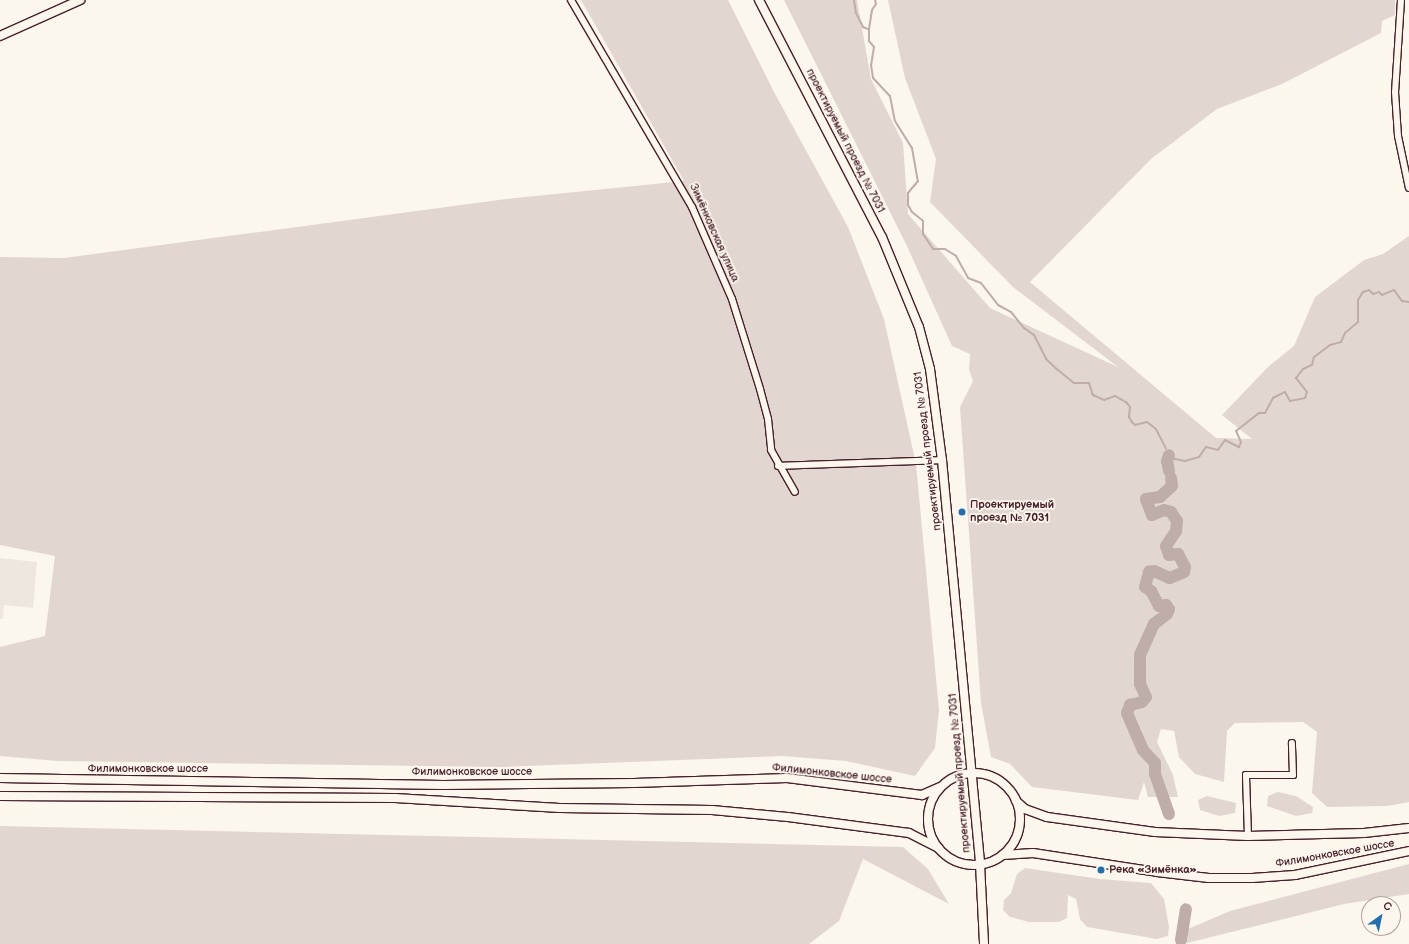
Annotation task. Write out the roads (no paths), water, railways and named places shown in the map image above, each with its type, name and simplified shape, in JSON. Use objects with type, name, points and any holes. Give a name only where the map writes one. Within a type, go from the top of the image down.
[{"type":"main road","points":[[0,36],[80,0]]},
{"type":"main road","name":"проектируемый проезд № 7031","points":[[759,0],[848,169],[902,284],[930,369],[942,460],[980,864]]},
{"type":"main road","name":"Филимонковское шоссе","points":[[0,778],[443,784],[634,783],[787,778],[922,795],[940,787],[954,777],[971,773],[984,774],[1001,782],[1016,802],[1020,814],[1017,834],[1003,854]]},
{"type":"main road","name":"Филимонковское шоссе","points":[[938,848],[929,830],[928,817],[930,804],[940,787]]},
{"type":"main road","name":"Филимонковское шоссе","points":[[0,796],[395,798],[560,808],[712,810],[788,816],[909,833],[938,848],[960,863],[980,864],[1003,854],[1027,852],[1157,872],[1209,878],[1252,878],[1295,875],[1409,851]]},
{"type":"main road","name":"Филимонковское шоссе","points":[[1016,802],[1034,813],[1099,825],[1155,832],[1248,836],[1364,833],[1409,828]]},
{"type":"main road","points":[[980,864],[984,944]]},
{"type":"street","name":"Зимёнковская улица","points":[[571,0],[692,207],[732,299],[768,419],[771,450],[778,466],[795,492]]},
{"type":"street","points":[[1401,0],[1395,92],[1398,136],[1409,188]]},
{"type":"street","points":[[778,466],[942,460]]},
{"type":"street","points":[[1248,836],[1246,775],[1293,775],[1292,742]]},
{"type":"waterway","points":[[854,0],[856,13],[863,27],[868,29]]},
{"type":"waterway","points":[[875,0],[876,4],[872,10],[869,29],[869,41],[874,47],[871,65],[873,78],[890,96],[895,121],[912,148],[918,181],[908,193],[908,205],[912,212],[923,221],[923,234],[933,249],[945,249],[956,256],[968,278],[981,283],[998,305],[1011,312],[1024,328],[1034,335],[1046,359],[1058,370],[1074,383],[1089,383],[1093,395],[1104,400],[1115,396],[1126,402],[1130,407],[1129,417],[1132,422],[1135,425],[1147,422],[1156,429],[1166,449]]},
{"type":"waterway","points":[[1169,454],[1175,459],[1185,461],[1199,457],[1206,447],[1218,450],[1225,440],[1239,447],[1241,442],[1236,431],[1259,413],[1265,413],[1273,398],[1285,392],[1290,401],[1305,398],[1307,392],[1296,378],[1303,369],[1312,365],[1314,357],[1330,345],[1341,342],[1345,333],[1358,322],[1358,300],[1363,292],[1369,290],[1373,294],[1379,292],[1382,295],[1394,290],[1402,301],[1409,302]]},
{"type":"waterway","points":[[1169,455],[1167,461],[1169,471]]},
{"type":"waterway","points":[[1169,814],[1155,774],[1155,763],[1143,750],[1127,713],[1130,705],[1142,702],[1146,697],[1140,684],[1140,655],[1154,624],[1167,614],[1169,609],[1166,605],[1159,606],[1151,591],[1145,587],[1149,572],[1154,571],[1170,578],[1184,572],[1185,567],[1178,554],[1169,555],[1166,546],[1176,531],[1177,521],[1171,512],[1164,510],[1152,515],[1146,499],[1160,497],[1172,486],[1171,478]]},
{"type":"waterway","points":[[1181,940],[1186,909]]},
{"type":"place","name":"Проектируемый проезд № 7031","points":[[962,512]]},
{"type":"place","name":"Река «Зимёнка»","points":[[1101,870]]}]
